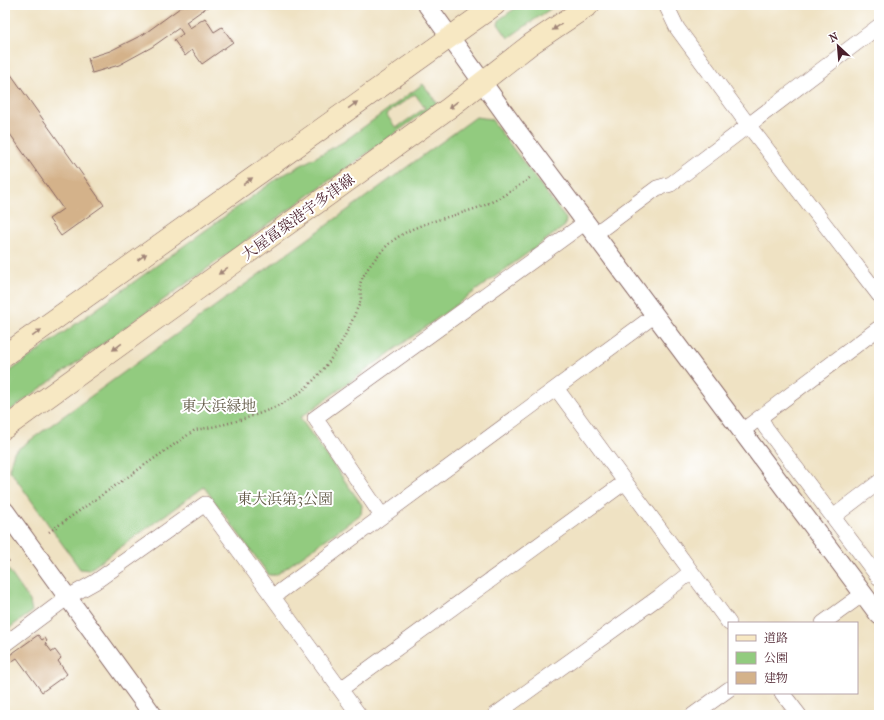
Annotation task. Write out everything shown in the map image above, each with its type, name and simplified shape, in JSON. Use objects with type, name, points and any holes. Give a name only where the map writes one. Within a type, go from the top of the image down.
[{"type":"main road","points":[[5,355],[495,5]]},
{"type":"main road","name":"大屋冨築港宇多津線","points":[[5,428],[482,82],[531,44],[589,5]]},
{"type":"street","points":[[427,5],[590,228],[879,615]]},
{"type":"street","points":[[666,5],[677,28],[749,126],[879,295]]},
{"type":"street","points":[[382,516],[315,418],[590,228],[657,188],[671,184],[879,26]]},
{"type":"street","points":[[274,596],[655,315]]},
{"type":"street","points":[[742,431],[761,419],[879,328]]},
{"type":"street","points":[[556,388],[728,622]]},
{"type":"street","points":[[761,419],[766,428],[879,578]]},
{"type":"street","points":[[341,689],[625,482]]},
{"type":"street","points":[[833,517],[879,482]]},
{"type":"street","points":[[5,644],[68,597],[95,582],[205,504],[274,596],[359,715]]},
{"type":"street","points":[[5,511],[153,715]]},
{"type":"street","points":[[495,715],[659,597],[691,572]]},
{"type":"street","points":[[824,622],[863,594]]},
{"type":"street","points":[[693,715],[728,690]]},
{"type":"street","points":[[783,694],[799,715]]},
{"type":"path","points":[[49,532],[196,430],[223,425],[258,413],[295,396],[314,378],[334,354],[349,330],[361,298],[360,284],[372,262],[390,243],[421,225],[485,205],[509,192],[535,175]]},
{"type":"path","points":[[5,563],[10,560]]},
{"type":"green space","points":[[520,5],[556,5],[508,38],[498,24],[500,19]]},
{"type":"green space","points":[[423,84],[437,103],[5,414],[5,375],[278,178],[343,142]],"holes":[[[415,94],[425,108],[396,128],[386,114]]]},
{"type":"green space","name":"東大浜緑地","points":[[476,117],[491,119],[566,219],[565,226],[300,418],[362,505],[361,514],[276,575],[269,575],[204,487],[89,570],[80,569],[9,469],[14,452]]},
{"type":"green space","points":[[5,565],[30,601],[32,612],[5,631]]},
{"type":"building","points":[[184,5],[210,5],[186,22],[190,28],[205,18],[214,32],[222,27],[233,42],[202,64],[192,50],[185,56],[174,40],[183,34],[179,28],[152,47],[119,65],[92,73],[88,58],[110,51],[144,34]]},
{"type":"building","points":[[5,66],[104,205],[61,236],[49,219],[63,209],[5,127]]},
{"type":"building","points":[[38,635],[42,640],[45,638],[47,641],[45,643],[52,652],[55,650],[61,658],[58,661],[67,674],[42,692],[17,658],[11,662],[7,657]]},
{"type":"park label","name":"東大浜第3公園","points":[[285,499]]}]
